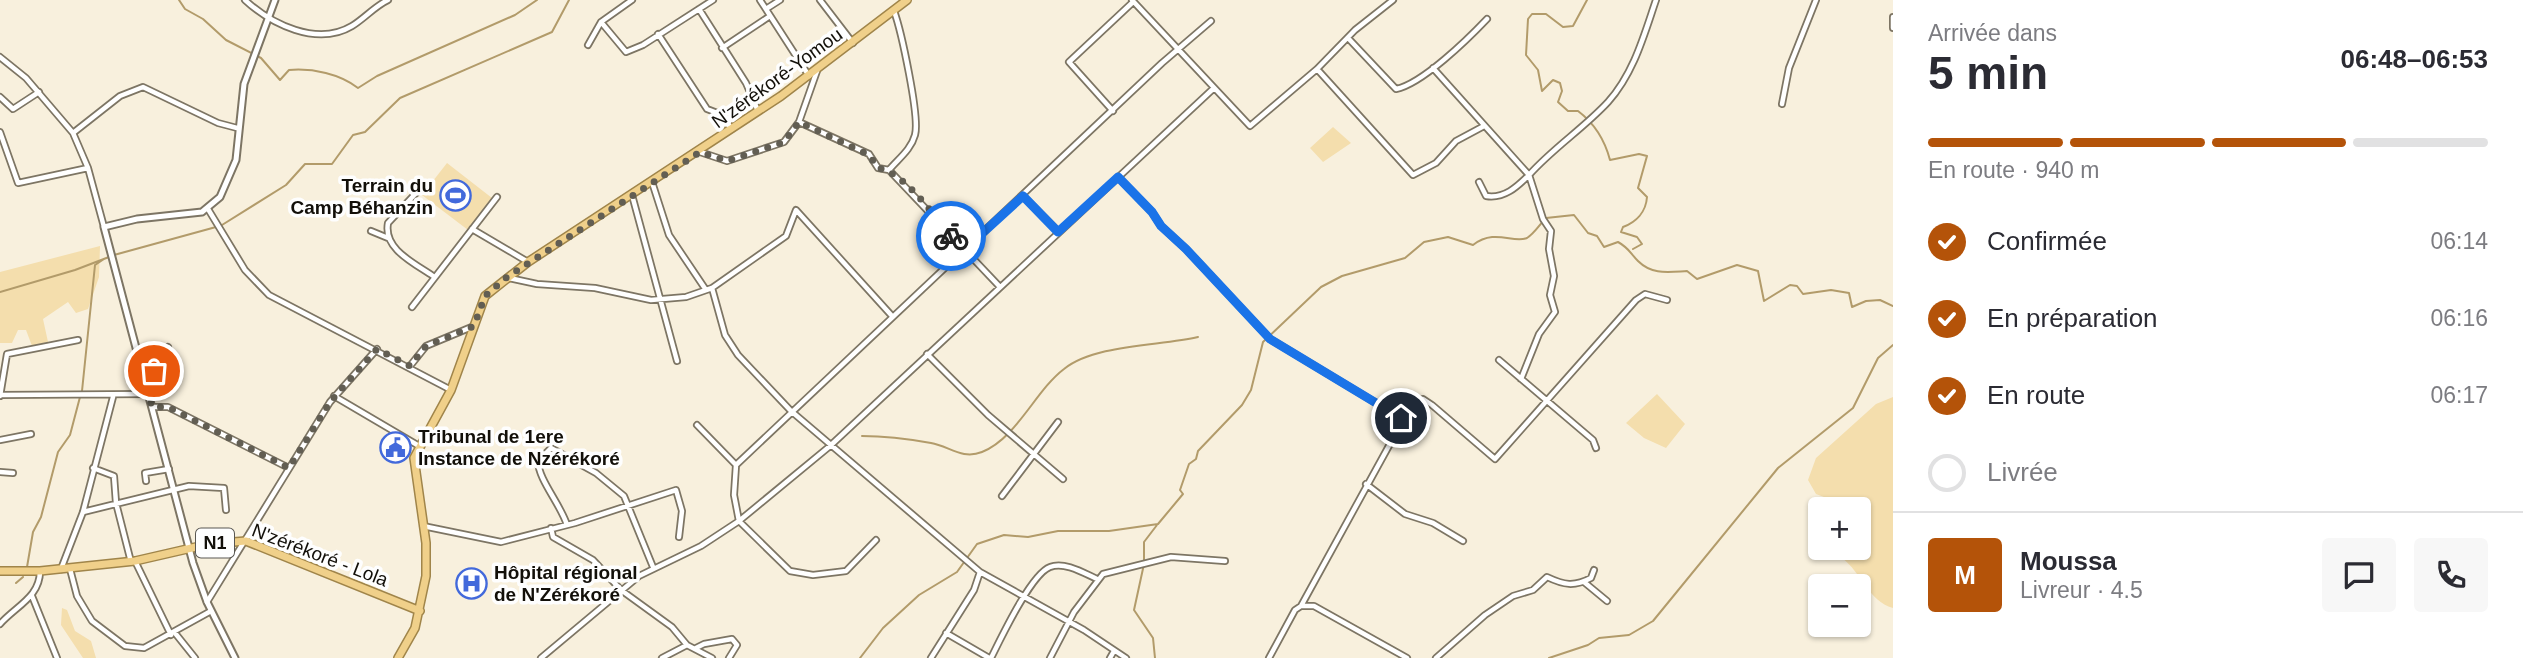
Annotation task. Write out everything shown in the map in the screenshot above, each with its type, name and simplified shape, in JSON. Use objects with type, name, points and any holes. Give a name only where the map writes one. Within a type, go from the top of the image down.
[{"type":"highway","name":"N'zérékoré-Yomou","points":[[398,658],[415,628],[420,611],[427,558],[414,467],[419,446],[451,390],[485,296],[528,262],[700,152],[809,77],[899,4]]},
{"type":"highway","name":"N'zérékoré - Lola","points":[[0,571],[61,570],[133,562],[189,548],[246,541],[420,611]]},
{"type":"street","points":[[246,0],[266,19],[297,30],[332,33],[351,26],[380,1],[388,0]]},
{"type":"street","points":[[104,227],[137,219],[208,209],[220,197],[232,174],[237,149],[237,128],[250,63],[275,0]]},
{"type":"street","points":[[588,45],[601,22],[632,0]]},
{"type":"street","points":[[601,22],[626,52],[713,0]]},
{"type":"street","points":[[760,0],[809,77]]},
{"type":"street","points":[[766,9],[780,0]]},
{"type":"street","points":[[820,0],[853,43]]},
{"type":"street","points":[[1113,111],[1069,62],[1132,1],[1250,126],[1393,0]]},
{"type":"street","points":[[1479,182],[1486,196],[1505,195],[1609,101],[1629,72],[1656,0]]},
{"type":"street","points":[[1782,104],[1789,68],[1815,0]]},
{"type":"street","points":[[889,170],[906,153],[915,134],[899,4]]},
{"type":"street","points":[[699,9],[746,83],[758,112]]},
{"type":"street","points":[[722,48],[770,16]]},
{"type":"street","points":[[1893,17],[1893,27]]},
{"type":"street","points":[[1348,38],[1396,89],[1414,83],[1487,19]]},
{"type":"street","points":[[877,540],[855,559],[846,571],[798,575],[783,567],[740,521],[734,495],[736,465],[790,411],[1211,21]]},
{"type":"street","points":[[659,34],[707,109],[720,114],[732,130]]},
{"type":"street","points":[[0,50],[73,133],[88,167],[189,548],[206,602],[235,658]]},
{"type":"street","points":[[0,57],[7,60]]},
{"type":"street","points":[[1433,68],[1528,175],[1544,221],[1551,231],[1549,249],[1554,276],[1550,295],[1555,312],[1539,334],[1521,379]]},
{"type":"street","points":[[1317,69],[1413,175],[1436,163],[1456,141],[1484,126]]},
{"type":"street","points":[[700,152],[727,161],[784,142],[799,122],[817,71]]},
{"type":"street","points":[[73,133],[120,96],[143,87],[218,123],[237,128]]},
{"type":"street","points":[[541,658],[621,590],[653,567],[701,546],[740,521],[830,446],[1214,88]]},
{"type":"street","points":[[0,97],[13,109],[39,92]]},
{"type":"street","points":[[799,122],[869,155],[878,168],[889,170],[1000,287]]},
{"type":"street","points":[[0,132],[18,183],[88,167]]},
{"type":"street","points":[[1118,177],[1268,337],[1401,418]]},
{"type":"street","points":[[652,182],[669,234],[706,290]]},
{"type":"street","points":[[388,238],[388,223],[418,191]]},
{"type":"street","points":[[632,195],[677,361]]},
{"type":"street","points":[[1023,196],[1058,232]]},
{"type":"street","points":[[412,307],[433,276],[497,197]]},
{"type":"street","points":[[208,209],[245,270],[269,295],[410,366],[451,390]]},
{"type":"street","points":[[507,277],[537,284],[595,288],[651,300],[687,297],[712,288],[786,236],[796,210],[892,316]]},
{"type":"street","points":[[472,229],[528,262]]},
{"type":"street","points":[[371,231],[388,238],[401,254],[433,276]]},
{"type":"street","points":[[712,288],[725,335],[738,355],[790,411],[980,572],[1126,658]]},
{"type":"street","points":[[1269,658],[1295,610],[1301,606],[1401,418],[1413,402],[1423,399],[1453,420],[1495,459],[1636,300],[1645,294],[1667,300]]},
{"type":"street","points":[[410,366],[426,346],[474,326]]},
{"type":"street","points":[[78,340],[7,354],[0,396],[113,397],[148,394]]},
{"type":"street","points":[[144,379],[154,371],[168,347]]},
{"type":"street","points":[[206,602],[334,396],[377,349]]},
{"type":"street","points":[[927,354],[988,415],[1063,479]]},
{"type":"street","points":[[1499,360],[1593,440],[1596,448]]},
{"type":"street","points":[[334,396],[419,446]]},
{"type":"street","points":[[61,570],[83,512],[113,397]]},
{"type":"street","points":[[152,407],[168,407],[289,468]]},
{"type":"street","points":[[1002,496],[1014,476],[1058,422]]},
{"type":"street","points":[[697,425],[736,465]]},
{"type":"street","points":[[0,440],[31,433]]},
{"type":"street","points":[[567,525],[562,507],[538,470],[538,461],[551,448],[577,460],[611,484],[628,506],[653,567]]},
{"type":"street","points":[[93,468],[114,476],[116,503],[133,562],[173,634],[195,658]]},
{"type":"street","points":[[146,481],[145,473],[169,469]]},
{"type":"street","points":[[0,472],[13,473]]},
{"type":"street","points":[[1366,484],[1405,514],[1433,523],[1464,541]]},
{"type":"street","points":[[83,512],[200,485],[224,488],[226,510]]},
{"type":"street","points":[[423,526],[501,542],[567,525],[676,491],[682,511],[679,537]]},
{"type":"street","points":[[551,528],[553,537],[593,560],[621,590],[673,627],[687,645],[712,658]]},
{"type":"street","points":[[1050,658],[1097,579],[1124,567],[1132,568],[1146,561],[1171,556],[1225,561]]},
{"type":"street","points":[[946,633],[990,658],[1024,599],[1048,567],[1059,565],[1097,579]]},
{"type":"street","points":[[70,569],[77,596],[92,621],[125,646],[144,648],[211,611]]},
{"type":"street","points":[[1436,658],[1485,615],[1513,596],[1533,590],[1547,577],[1566,585],[1584,582],[1591,578],[1594,569]]},
{"type":"street","points":[[0,624],[32,596],[40,583],[40,571]]},
{"type":"street","points":[[931,658],[974,590],[980,572]]},
{"type":"street","points":[[1584,582],[1607,601]]},
{"type":"street","points":[[32,596],[57,657]]},
{"type":"street","points":[[1301,606],[1314,606],[1407,658]]},
{"type":"street","points":[[696,648],[732,639],[737,645],[729,658]]},
{"type":"street","points":[[662,658],[687,645]]},
{"type":"street","points":[[1110,658],[1114,651]]},
{"type":"shaded area","points":[[1333,127],[1351,143],[1323,162],[1310,148]]},
{"type":"shaded area","points":[[447,163],[492,198],[468,230],[422,195]]},
{"type":"shaded area","points":[[100,246],[99,277],[88,309],[76,313],[68,302],[43,319],[48,342],[32,346],[26,330],[18,330],[12,343],[0,343],[0,272]]},
{"type":"shaded area","points":[[1657,394],[1685,424],[1666,448],[1644,438],[1626,423]]},
{"type":"shaded area","points":[[1893,397],[1893,608],[1871,593],[1871,574],[1857,574],[1844,560],[1871,560],[1871,497],[1824,497],[1816,494],[1808,480],[1816,458],[1876,404]]},
{"type":"shaded area","points":[[62,608],[67,610],[75,631],[91,641],[96,658],[83,658],[61,625]]},
{"type":"waterway","points":[[179,0],[185,9],[203,19],[226,40],[261,58],[280,80],[289,70],[307,70],[335,76],[358,88],[377,76],[515,15],[537,0]]},
{"type":"waterway","points":[[222,225],[286,185],[305,164],[332,164],[353,135],[365,132],[400,98],[552,32],[569,0]]},
{"type":"waterway","points":[[1587,0],[1573,26],[1563,27],[1546,14],[1532,14],[1528,19],[1526,55],[1538,70],[1542,91],[1553,80],[1560,83],[1562,91],[1558,102],[1568,111],[1578,111],[1589,121],[1602,139],[1610,160],[1639,154],[1647,156],[1638,188],[1647,197],[1645,207],[1640,216],[1623,227],[1621,232],[1637,237],[1642,244],[1633,249]]},
{"type":"waterway","points":[[860,658],[883,628],[919,595],[957,572],[977,544],[1004,535],[1028,537],[1058,531],[1109,531],[1158,524],[1183,494],[1180,490],[1189,464],[1196,459],[1198,451],[1242,405],[1251,390],[1263,342],[1321,287],[1342,276],[1405,258],[1424,242],[1448,237],[1473,245],[1496,237],[1522,239],[1530,236],[1546,218],[1574,215],[1588,233],[1597,236],[1604,247],[1618,242],[1643,265],[1655,271],[1687,271],[1697,279],[1737,265],[1758,271],[1764,301],[1790,285],[1797,286],[1803,294],[1831,290],[1849,293],[1852,307],[1866,301],[1880,300],[1893,306]]},
{"type":"waterway","points":[[114,255],[216,227]]},
{"type":"waterway","points":[[0,292],[109,257]]},
{"type":"waterway","points":[[82,391],[95,265],[104,259]]},
{"type":"waterway","points":[[862,436],[931,443],[968,454],[982,452],[1006,436],[1054,378],[1077,361],[1110,350],[1198,337]]},
{"type":"waterway","points":[[1549,658],[1588,645],[1599,638],[1629,635],[1653,621],[1778,468],[1853,408],[1878,358],[1893,345]]},
{"type":"waterway","points":[[27,567],[33,532],[41,517],[58,452],[70,435],[80,397]]},
{"type":"waterway","points":[[1155,658],[1153,638],[1134,610],[1144,564],[1144,542],[1157,525]]},
{"type":"waterway","points":[[16,583],[23,577]]},
{"type":"way so far","points":[[154,371],[144,379],[152,407],[168,407],[289,468],[330,402],[377,349],[410,366],[426,346],[432,346],[458,331],[474,326],[485,296],[507,277],[652,182],[700,152],[727,161],[784,142],[799,122],[869,155],[878,168],[889,170],[916,196],[951,236]]},
{"type":"place","name":"Terrain du Camp Béhanzin","points":[[456,196]]},
{"type":"place","name":"Tribunal de 1ere Instance de Nzérékoré","points":[[395,447]]},
{"type":"place","name":"Hôpital régional de N'Zérékoré","points":[[471,583]]},
{"type":"route","points":[[951,236],[964,250],[1023,196],[1058,232],[1118,177],[1152,212],[1161,226],[1270,339],[1367,400],[1401,418]]}]
